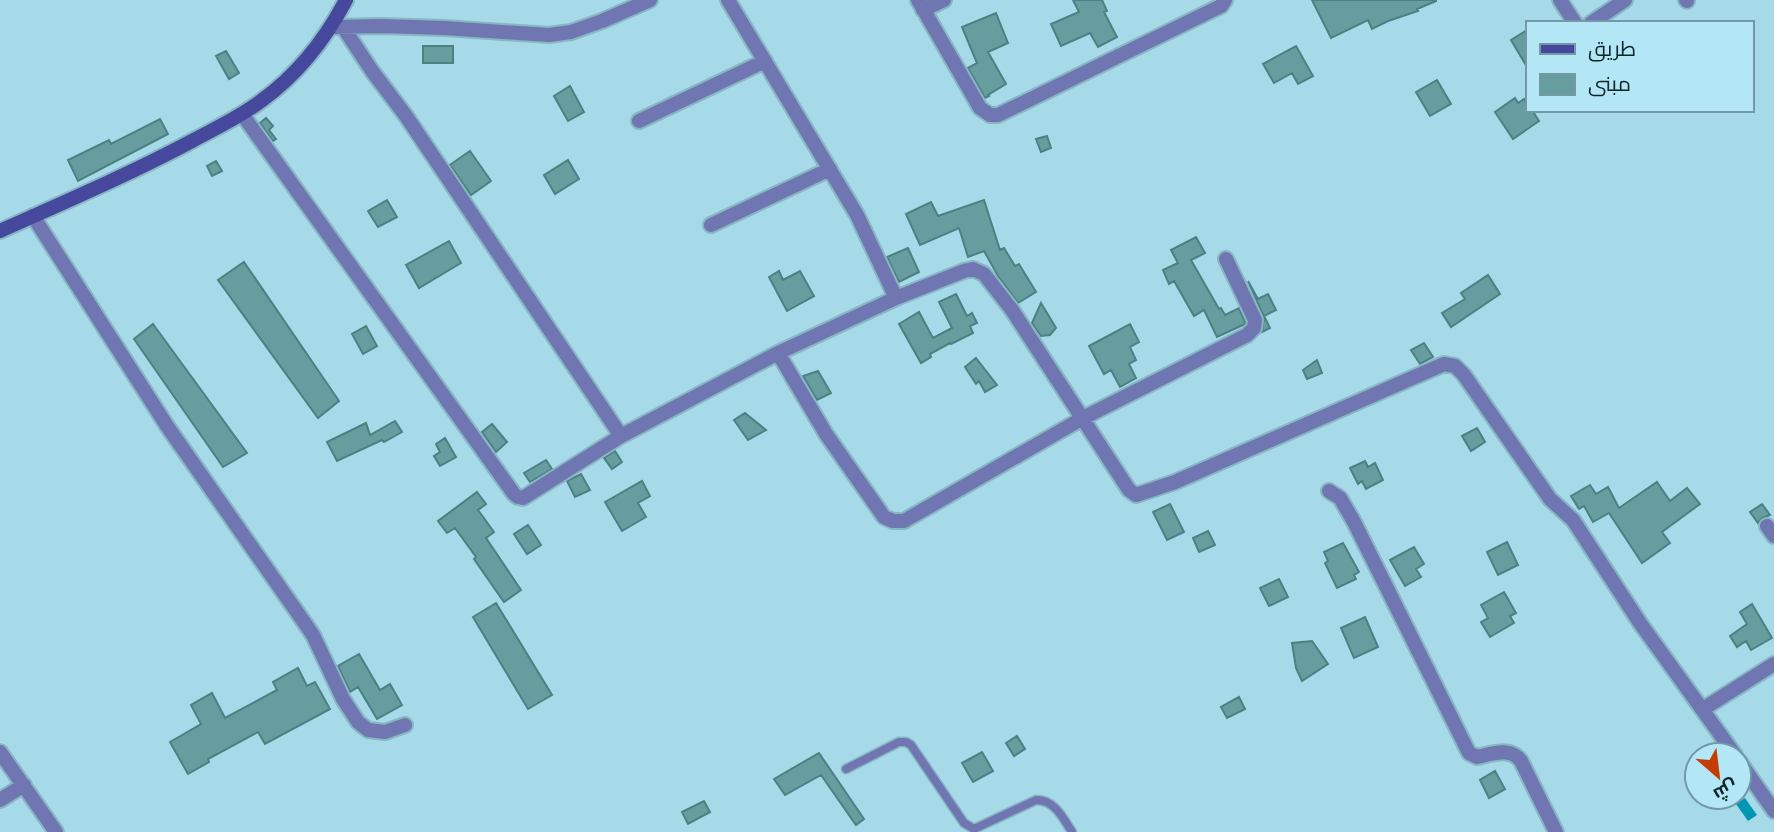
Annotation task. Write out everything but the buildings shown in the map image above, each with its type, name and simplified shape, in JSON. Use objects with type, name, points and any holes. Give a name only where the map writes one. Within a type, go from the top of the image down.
[{"type":"street","points":[[0,231],[147,164],[264,100],[337,27],[346,0]]},
{"type":"street","points":[[337,27],[419,27],[549,35],[571,32],[650,0]]},
{"type":"street","points":[[728,0],[857,215],[896,298]]},
{"type":"street","points":[[944,0],[920,5],[980,108],[990,115],[998,115],[1221,6],[1225,0]]},
{"type":"street","points":[[1560,0],[1574,21]]},
{"type":"street","points":[[1594,21],[1625,0]]},
{"type":"street","points":[[337,27],[406,116],[621,436]]},
{"type":"street","points":[[639,121],[765,61]]},
{"type":"street","points":[[242,114],[518,497],[523,498],[621,436],[778,353],[896,298],[973,269],[984,274],[1012,310],[1129,490],[1136,495],[1175,482],[1444,364],[1455,366],[1550,499],[1573,520],[1640,623],[1725,741]]},
{"type":"street","points":[[710,225],[830,169]]},
{"type":"street","points":[[33,216],[167,426],[313,635],[343,699],[358,722],[368,730],[385,732],[405,725]]},
{"type":"street","points":[[778,353],[825,434],[884,517],[904,522],[1083,418],[1247,335],[1254,328],[1255,320],[1227,259]]},
{"type":"street","points":[[1329,491],[1340,498],[1354,522],[1469,752],[1477,757],[1508,752],[1516,754],[1556,832]]},
{"type":"street","points":[[1703,709],[1774,664]]},
{"type":"street","points":[[0,752],[56,832]]},
{"type":"street","points":[[1753,781],[1774,811]]},
{"type":"street","points":[[0,800],[24,785]]},
{"type":"lane","points":[[846,769],[899,742],[906,742],[911,744],[969,827],[974,829],[1037,800],[1044,800],[1051,803],[1072,832]]},
{"type":"water","points":[[1753,809],[1757,815],[1748,821],[1741,811]]}]
